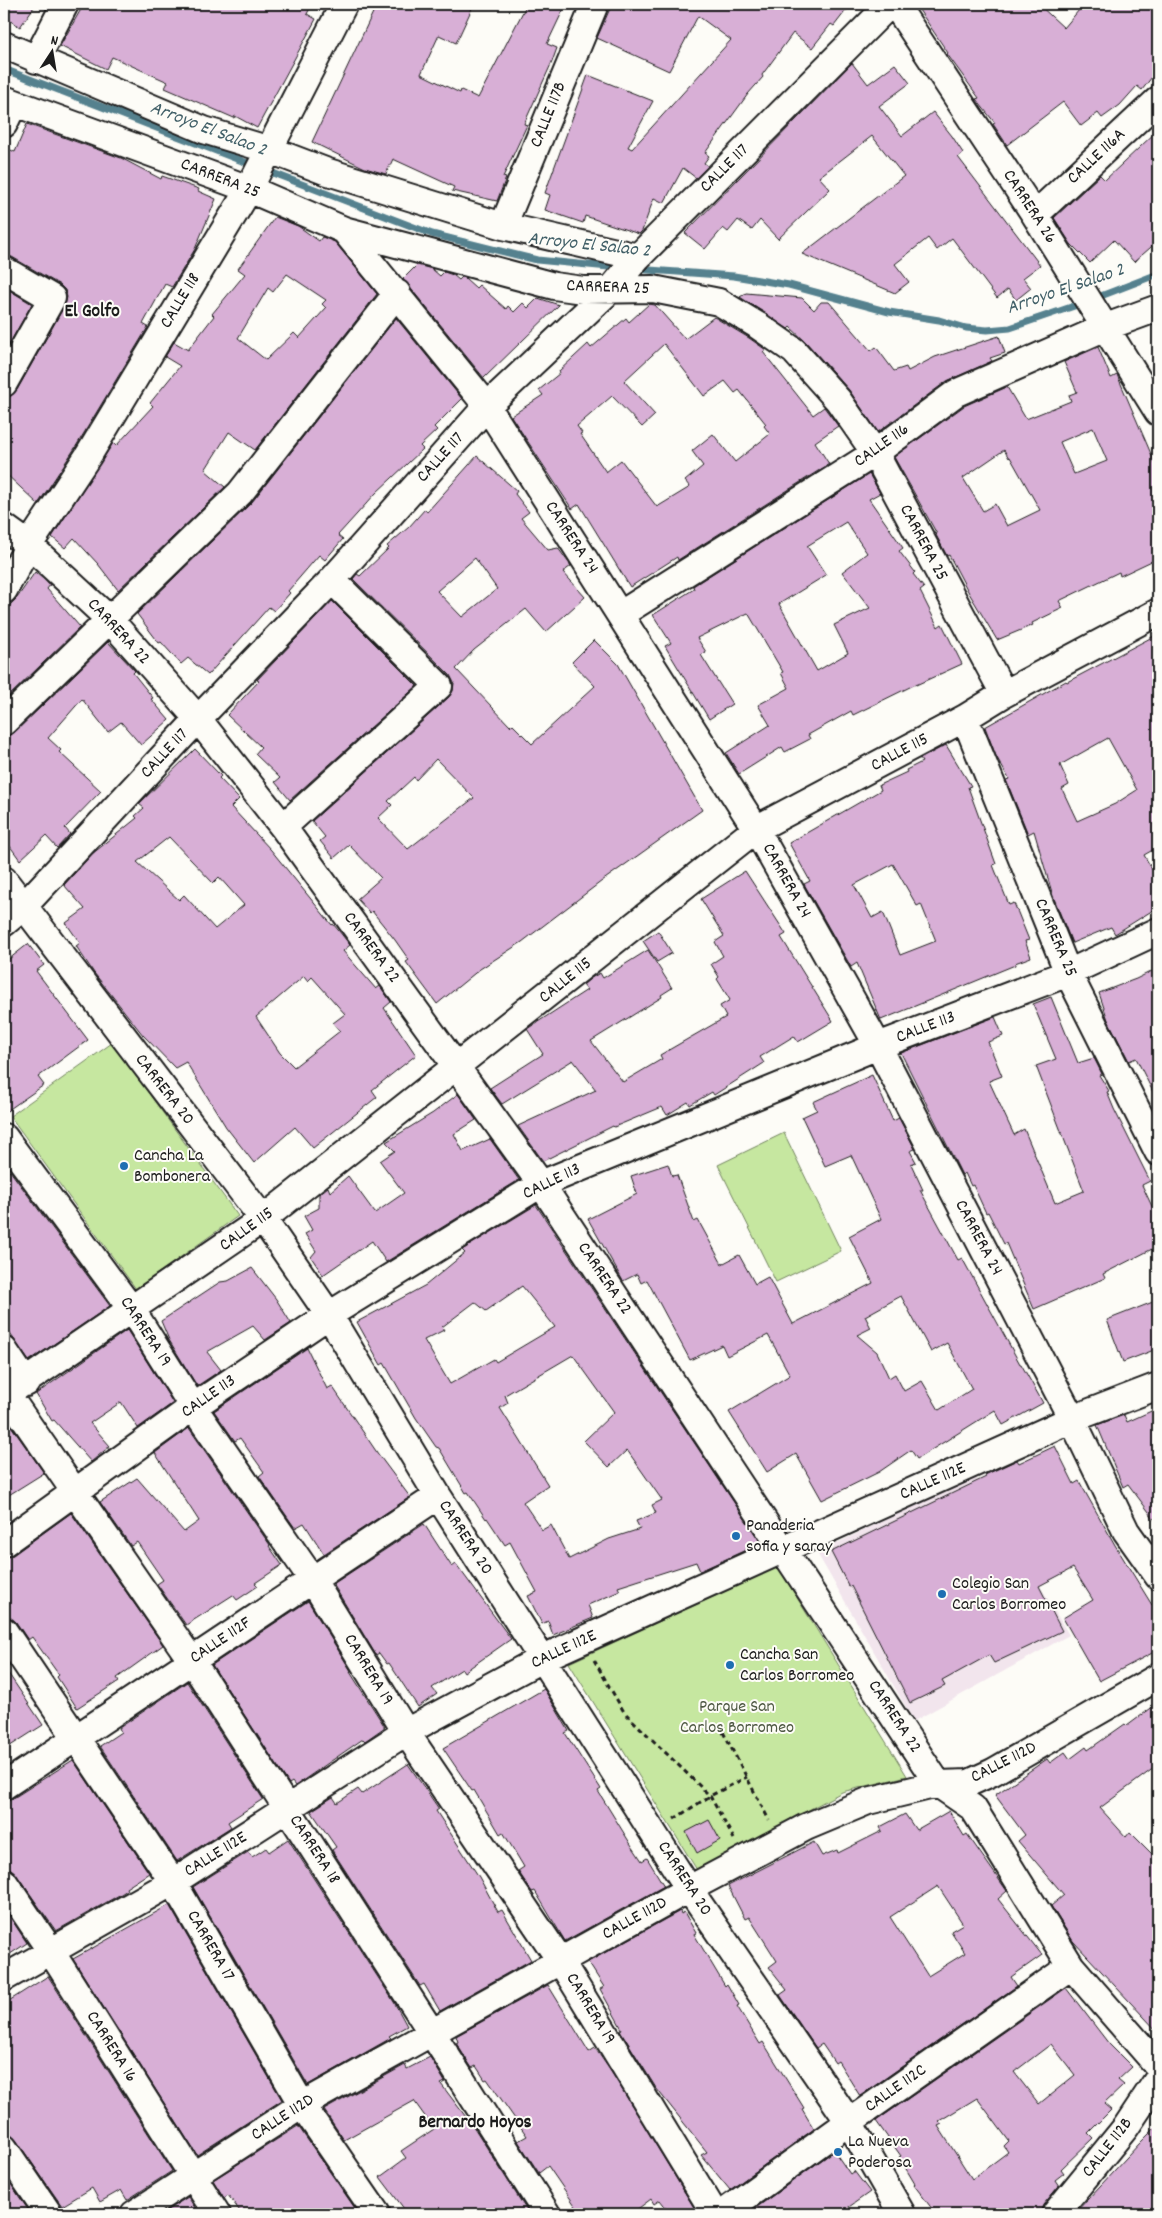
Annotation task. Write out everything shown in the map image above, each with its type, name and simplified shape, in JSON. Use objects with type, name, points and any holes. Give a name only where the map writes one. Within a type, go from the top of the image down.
[{"type":"street","points":[[36,60],[65,4]]},
{"type":"street","name":"CALLE 118","points":[[4,590],[29,545],[93,448],[249,189],[344,4]]},
{"type":"street","name":"CALLE 117B","points":[[503,226],[595,4]]},
{"type":"street","name":"CALLE 117","points":[[4,923],[23,906],[198,719],[332,580],[487,406],[612,288],[638,257],[890,4]]},
{"type":"street","name":"CARRERA 26","points":[[895,4],[1035,215],[1158,412]]},
{"type":"street","name":"CARRERA 25","points":[[4,46],[204,130],[270,150],[324,171],[503,226],[638,257]]},
{"type":"street","name":"CALLE 116A","points":[[1035,215],[1158,100]]},
{"type":"street","name":"CARRERA 25","points":[[7,109],[249,189],[344,230],[554,286],[583,290],[612,288],[653,289],[718,302],[757,325],[800,358],[838,400],[875,453],[1004,694]]},
{"type":"street","name":"CARRERA 24","points":[[344,230],[487,406],[756,829],[878,1046],[1072,1419],[1126,1531],[1158,1576]]},
{"type":"street","points":[[4,270],[52,298],[4,383]]},
{"type":"street","points":[[4,722],[240,493],[397,293]]},
{"type":"street","name":"CALLE 116","points":[[621,614],[875,453],[956,392],[1100,317],[1158,308]]},
{"type":"street","name":"CARRERA 22","points":[[4,527],[29,545],[109,619],[198,719],[283,827],[541,1184],[785,1549],[938,1784],[973,1808],[1071,1966],[1158,2066]]},
{"type":"street","points":[[283,827],[439,686],[332,580]]},
{"type":"street","name":"CALLE 115","points":[[12,1391],[263,1219],[458,1067],[756,829],[966,718],[1004,694],[1158,612]]},
{"type":"street","name":"CARRERA 25","points":[[966,718],[1068,973],[1158,1152]]},
{"type":"street","name":"CARRERA 20","points":[[4,880],[263,1219],[329,1315],[438,1496],[689,1889],[849,2122],[902,2214]]},
{"type":"street","name":"CALLE 113","points":[[4,1543],[193,1408],[329,1315],[541,1184],[878,1046],[1068,973],[1158,931]]},
{"type":"street","name":"CARRERA 19","points":[[4,1137],[132,1310],[193,1408],[312,1579],[406,1732],[560,1960],[715,2214]]},
{"type":"street","points":[[4,1350],[12,1391]]},
{"type":"street","name":"CALLE 112E","points":[[4,1978],[50,1950],[174,1882],[406,1732],[543,1658],[1072,1419],[1158,1386]]},
{"type":"street","name":"CARRERA 18","points":[[12,1391],[75,1491],[192,1661],[547,2214]]},
{"type":"street","name":"CALLE 112F","points":[[4,1786],[438,1496]]},
{"type":"street","name":"CARRERA 17","points":[[4,1631],[174,1882],[302,2104],[377,2214]]},
{"type":"street","name":"CALLE 112D","points":[[134,2214],[193,2178],[302,2104],[689,1889],[806,1827],[868,1801],[938,1784],[969,1783],[993,1772],[1158,1677]]},
{"type":"street","name":"CARRERA 16","points":[[4,1882],[50,1950],[217,2214]]},
{"type":"street","name":"CALLE 112C","points":[[722,2214],[1071,1966]]},
{"type":"street","name":"CALLE 112B","points":[[1054,2214],[1126,2127],[1158,2079]]},
{"type":"street","points":[[4,2148],[49,2214]]},
{"type":"path","points":[[582,1641],[624,1712],[710,1796],[746,1859]]},
{"type":"path","points":[[723,1732],[780,1841]]},
{"type":"path","points":[[653,1832],[710,1796],[747,1777]]},
{"type":"shaded area","name":"Colegio San Carlos Borromeo","points":[[975,1476],[1069,1635],[914,1721],[817,1553]]},
{"type":"green space","name":"Cancha La Bombonera","points":[[112,1043],[238,1216],[136,1289],[10,1116]]},
{"type":"green space","points":[[784,1133],[841,1251],[776,1282],[718,1165]]},
{"type":"green space","name":"Parque San Carlos Borromeo","points":[[778,1567],[907,1776],[842,1792],[697,1870],[569,1663]]},
{"type":"building","points":[[4,4],[36,4],[20,27],[4,17]]},
{"type":"building","points":[[84,4],[312,4],[307,14],[316,19],[257,128],[235,116],[234,118],[165,88],[168,82],[112,57],[106,69],[60,46]]},
{"type":"building","points":[[377,4],[474,4],[456,43],[439,35],[421,74],[460,93],[461,90],[478,98],[527,4],[566,4],[547,44],[557,48],[524,124],[527,125],[503,177],[506,178],[497,201],[452,191],[454,187],[393,159],[386,174],[365,168],[312,142]]},
{"type":"building","points":[[612,4],[851,4],[834,26],[831,24],[812,48],[793,33],[762,75],[763,77],[748,94],[705,153],[709,156],[704,163],[708,166],[696,178],[683,168],[664,203],[654,198],[642,231],[639,234],[585,216],[583,223],[545,210],[550,195],[545,193],[588,75],[653,101],[628,147],[632,149],[731,40],[698,16],[669,71],[597,38]]},
{"type":"building","points":[[915,4],[1038,4],[1064,28],[1084,4],[1158,4],[1158,69],[1142,90],[1137,86],[1120,105],[1102,118],[1098,113],[1081,126],[1063,102],[1007,145],[993,124],[995,123],[976,99],[979,98],[947,54]]},
{"type":"building","points":[[852,63],[868,84],[895,64],[910,83],[879,106],[902,136],[933,112],[952,136],[963,153],[958,157],[1040,265],[1023,278],[1031,288],[1016,300],[1008,289],[997,298],[952,238],[937,250],[928,238],[895,264],[909,282],[895,293],[802,254],[904,176],[872,136],[819,177],[830,189],[778,239],[760,220],[752,230],[738,220],[728,232],[723,228],[705,249],[685,233]]},
{"type":"building","points":[[27,124],[121,158],[161,179],[162,176],[199,189],[198,191],[216,199],[195,249],[172,287],[165,284],[143,324],[148,327],[75,448],[38,504],[4,472],[4,398],[11,396],[17,390],[65,305],[67,297],[65,290],[60,285],[12,257],[4,255],[4,147],[15,152]]},
{"type":"building","points":[[1158,130],[1158,241],[1134,262],[1114,240],[1090,263],[1071,244],[1054,218],[1100,175],[1105,180]]},
{"type":"building","points":[[275,217],[298,226],[319,241],[322,237],[335,242],[377,294],[255,450],[229,432],[205,470],[225,487],[118,590],[98,564],[74,538],[65,548],[52,537],[113,443],[116,446],[153,406],[150,403],[180,366],[165,357],[174,342],[188,350],[214,316],[212,314],[245,274],[238,269]],"holes":[[[287,274],[326,300],[322,304],[326,308],[299,338],[294,333],[266,360],[238,338],[268,288],[273,292]]]},
{"type":"building","points":[[417,265],[432,269],[440,276],[444,272],[453,275],[459,280],[462,277],[465,278],[476,288],[479,285],[506,309],[508,306],[514,312],[523,303],[528,308],[538,298],[559,305],[484,378],[403,279]]},
{"type":"building","points":[[4,287],[32,304],[4,353]]},
{"type":"building","points":[[746,293],[802,298],[814,310],[821,302],[829,302],[871,351],[876,347],[894,371],[906,367],[908,371],[935,357],[999,336],[1005,353],[990,358],[992,361],[947,381],[878,432],[849,390],[805,341],[790,327],[788,329],[740,297]]},
{"type":"building","points":[[649,304],[655,305],[685,339],[714,317],[766,350],[763,352],[813,415],[824,407],[838,426],[815,442],[829,464],[678,560],[677,557],[630,587],[579,504],[572,509],[511,416],[543,395],[539,390],[560,373],[559,371],[588,344],[591,348],[626,318],[629,322]],"holes":[[[664,344],[704,396],[725,381],[735,393],[739,390],[766,424],[764,426],[770,434],[735,462],[713,434],[692,451],[703,466],[685,481],[690,487],[657,507],[621,460],[606,472],[580,434],[582,433],[577,426],[612,396],[642,427],[655,415],[624,381]]]},
{"type":"building","points":[[396,318],[462,399],[434,427],[437,430],[420,446],[423,449],[376,493],[338,535],[343,539],[325,560],[319,555],[288,591],[290,593],[274,611],[269,607],[208,675],[188,658],[181,664],[161,642],[159,643],[137,614],[252,502]]},
{"type":"building","points":[[1098,347],[1111,378],[1117,375],[1118,377],[1158,470],[1158,558],[1120,576],[1119,572],[1059,601],[1063,608],[1032,623],[1033,625],[997,640],[949,555],[947,556],[937,534],[894,457],[964,406],[1007,387],[1026,419],[1071,401],[1069,395],[1077,392],[1064,362]],"holes":[[[1093,428],[1107,461],[1074,474],[1060,442]],[[1004,450],[1010,457],[1040,510],[1007,526],[995,504],[983,511],[963,478]]]},
{"type":"building","points":[[477,456],[517,491],[515,494],[529,512],[521,518],[548,550],[558,548],[571,566],[563,572],[585,597],[546,632],[526,609],[474,650],[456,669],[510,726],[512,724],[532,744],[595,686],[572,662],[594,640],[618,664],[702,810],[602,881],[522,942],[480,969],[437,1004],[406,962],[409,960],[395,940],[372,911],[370,913],[357,899],[381,878],[349,845],[334,858],[320,841],[325,837],[312,821],[449,697],[453,691],[454,683],[450,675],[353,579],[357,574],[360,576],[389,548],[387,546],[409,527],[425,509],[427,512]],"holes":[[[475,558],[497,589],[462,617],[437,591]],[[436,759],[474,798],[408,849],[378,818],[392,805],[388,801],[414,777],[416,780]]]},
{"type":"building","points":[[869,474],[880,493],[869,499],[903,548],[899,551],[915,572],[913,574],[924,588],[920,591],[938,627],[942,624],[962,664],[853,715],[851,711],[808,735],[810,739],[785,752],[782,747],[739,774],[726,753],[770,725],[758,705],[789,688],[781,673],[783,672],[748,613],[697,638],[706,652],[701,655],[732,704],[709,719],[665,646],[671,643],[653,615],[694,589],[693,586]],"holes":[[[846,522],[867,553],[842,572],[870,608],[834,625],[848,653],[817,671],[779,604],[826,575],[807,546]]]},
{"type":"building","points":[[35,572],[50,585],[47,589],[80,627],[4,701],[4,611],[17,598]]},
{"type":"building","points":[[332,601],[417,686],[290,800],[275,782],[280,778],[255,754],[261,747],[227,715],[259,681],[257,680]]},
{"type":"building","points":[[1158,634],[1158,847],[1144,855],[1158,880],[1158,907],[1115,934],[1111,927],[1072,943],[1053,896],[1034,831],[1028,834],[1006,780],[1009,779],[996,756],[985,727]],"holes":[[[1108,738],[1137,790],[1115,804],[1077,821],[1062,789],[1069,785],[1060,765]]]},
{"type":"building","points":[[108,642],[135,671],[133,673],[153,698],[151,699],[169,720],[141,745],[121,722],[108,732],[82,699],[48,738],[61,750],[59,752],[101,791],[65,828],[70,834],[57,848],[46,836],[20,860],[4,838],[4,737],[14,733]]},
{"type":"building","points":[[946,745],[971,786],[968,787],[996,864],[993,865],[1009,905],[1014,903],[1029,940],[1025,941],[1031,957],[881,1020],[857,963],[851,967],[804,884],[810,881],[789,843],[881,790],[879,785],[907,772],[906,770],[922,762],[920,759]],"holes":[[[893,864],[917,906],[921,904],[936,941],[900,955],[883,912],[872,918],[854,885]]]},
{"type":"building","points":[[195,749],[221,776],[219,778],[239,799],[231,807],[271,850],[332,925],[339,931],[350,945],[343,951],[376,989],[380,986],[391,1002],[384,1008],[416,1055],[372,1090],[377,1097],[313,1148],[295,1127],[254,1163],[226,1127],[186,1062],[175,1068],[143,1035],[94,973],[76,946],[80,943],[66,923],[85,909],[64,885],[92,854],[137,818],[135,816],[144,808],[139,804]],"holes":[[[169,837],[213,883],[219,877],[244,905],[215,929],[184,895],[179,900],[137,862]],[[304,976],[308,981],[312,977],[345,1014],[333,1023],[340,1031],[294,1067],[280,1053],[256,1017]]]},
{"type":"building","points":[[745,871],[786,934],[781,937],[833,1021],[798,1042],[794,1036],[760,1057],[764,1063],[714,1095],[712,1092],[690,1105],[688,1102],[667,1115],[662,1107],[613,1126],[543,1161],[518,1126],[596,1090],[573,1060],[502,1104],[490,1088],[543,1054],[527,1029],[587,990],[583,985],[591,978],[600,973],[603,978],[648,950],[672,988],[661,995],[662,997],[591,1041],[623,1082],[662,1059],[660,1055],[726,1017],[720,1006],[730,1000],[717,979],[719,977],[711,964],[723,956],[715,942],[724,936],[701,899]]},
{"type":"building","points":[[658,931],[672,953],[657,962],[643,941]]},
{"type":"building","points":[[28,944],[44,965],[36,971],[88,1040],[38,1077],[44,1085],[4,1113],[4,963]]},
{"type":"building","points":[[1152,971],[1158,982],[1158,1102],[1136,1058],[1129,1061],[1108,1020],[1099,993]]},
{"type":"building","points":[[1051,997],[1078,1063],[1094,1058],[1102,1074],[1099,1075],[1109,1091],[1107,1092],[1114,1109],[1150,1181],[1142,1185],[1158,1219],[1158,1246],[1103,1274],[1105,1278],[1034,1309],[1006,1243],[1004,1244],[988,1212],[986,1213],[973,1185],[971,1186],[965,1173],[962,1175],[901,1053],[995,1017],[1003,1036],[988,1042],[1002,1076],[989,1081],[1014,1135],[1024,1129],[1055,1203],[1084,1191],[1036,1066],[1056,1059],[1033,1004]]},
{"type":"building","points":[[872,1075],[893,1121],[899,1118],[915,1149],[910,1151],[916,1162],[911,1164],[923,1190],[920,1190],[958,1260],[962,1258],[1043,1403],[1003,1425],[995,1410],[917,1459],[911,1450],[879,1472],[822,1500],[796,1454],[767,1472],[729,1412],[790,1375],[768,1335],[727,1356],[722,1345],[690,1360],[647,1280],[641,1283],[637,1274],[623,1281],[588,1219],[637,1194],[631,1176],[668,1164],[672,1176],[677,1175],[694,1222],[698,1220],[722,1264],[739,1255],[755,1284],[768,1277],[793,1324],[873,1283],[849,1236],[881,1219],[851,1155],[825,1166],[802,1117],[817,1110],[813,1102]],"holes":[[[901,1296],[931,1352],[947,1343],[972,1389],[939,1410],[922,1381],[904,1391],[895,1374],[889,1378],[877,1352],[857,1335],[871,1328],[865,1316]]]},
{"type":"building","points":[[458,1094],[476,1120],[454,1134],[463,1151],[490,1139],[519,1180],[386,1262],[372,1241],[323,1275],[311,1257],[316,1251],[305,1234],[312,1230],[304,1216],[319,1208],[319,1194],[328,1187],[330,1192],[348,1176],[375,1213],[404,1193],[380,1161],[395,1151],[386,1142],[433,1113]]},
{"type":"building","points":[[10,1171],[110,1306],[29,1361],[4,1325],[4,1175]]},
{"type":"building","points":[[536,1205],[761,1543],[700,1571],[696,1562],[618,1587],[620,1591],[588,1605],[593,1618],[553,1635],[548,1621],[542,1624],[528,1596],[537,1592],[510,1542],[505,1545],[468,1492],[466,1493],[439,1448],[436,1447],[416,1418],[384,1363],[381,1365],[357,1322],[426,1285],[465,1253],[462,1250]],"holes":[[[522,1286],[555,1327],[496,1362],[494,1359],[450,1384],[424,1340],[444,1330],[442,1327],[475,1302],[486,1311]],[[573,1355],[614,1412],[584,1441],[609,1467],[627,1450],[662,1500],[652,1505],[656,1513],[636,1521],[640,1529],[609,1539],[569,1559],[551,1525],[542,1530],[523,1502],[548,1485],[500,1408],[508,1403],[505,1395]]]},
{"type":"building","points":[[252,1268],[276,1299],[291,1323],[265,1340],[253,1326],[207,1352],[221,1370],[197,1386],[169,1340],[161,1321],[220,1282],[228,1281]]},
{"type":"building","points":[[1158,1300],[1158,1345],[1153,1347],[1154,1350],[1123,1362],[1107,1320]]},
{"type":"building","points":[[127,1330],[173,1403],[138,1428],[121,1402],[90,1423],[110,1446],[91,1462],[54,1420],[52,1421],[36,1394]]},
{"type":"building","points":[[307,1348],[327,1389],[332,1386],[410,1497],[324,1554],[304,1523],[295,1528],[259,1476],[264,1472],[240,1438],[235,1441],[214,1411]]},
{"type":"building","points":[[1158,1408],[1158,1524],[1128,1484],[1123,1487],[1097,1425],[1124,1415],[1127,1422]]},
{"type":"building","points":[[4,1416],[44,1473],[4,1498]]},
{"type":"building","points":[[189,1428],[282,1565],[255,1583],[258,1586],[237,1600],[233,1595],[186,1625],[157,1584],[163,1580],[137,1542],[131,1546],[100,1502],[137,1478],[184,1532],[199,1521],[155,1453]]},
{"type":"building","name":"Colegio San Carlos Borromeo","points":[[1055,1446],[1074,1484],[1079,1481],[1152,1605],[1158,1601],[1158,1650],[1099,1681],[1063,1618],[1093,1600],[1073,1568],[1039,1586],[1062,1631],[994,1663],[989,1655],[942,1681],[945,1686],[910,1703],[851,1586],[849,1587],[831,1552],[986,1477],[985,1475],[1017,1460],[1019,1463]]},
{"type":"building","points":[[71,1513],[163,1645],[117,1678],[119,1681],[77,1708],[57,1677],[59,1675],[32,1637],[28,1640],[16,1622],[10,1617],[4,1616],[4,1558],[13,1555]]},
{"type":"building","points":[[424,1524],[452,1567],[456,1564],[511,1639],[464,1672],[462,1669],[432,1688],[437,1694],[418,1707],[389,1663],[387,1664],[379,1653],[376,1655],[333,1584]]},
{"type":"building","points":[[308,1601],[385,1727],[365,1741],[363,1739],[295,1786],[292,1782],[289,1784],[212,1665]]},
{"type":"building","points":[[4,1667],[43,1725],[4,1750]]},
{"type":"building","points":[[187,1682],[263,1799],[228,1822],[231,1827],[177,1861],[100,1746],[121,1732],[119,1728]]},
{"type":"building","points":[[544,1689],[569,1731],[565,1733],[601,1789],[598,1791],[642,1861],[647,1858],[664,1886],[565,1941],[535,1891],[532,1892],[518,1871],[524,1867],[503,1832],[500,1834],[474,1790],[472,1791],[443,1748]]},
{"type":"building","points":[[1158,1703],[1158,1765],[1100,1808],[1126,1837],[1130,1832],[1158,1860],[1158,2032],[1073,1941],[1051,1906],[1064,1895],[1018,1841],[1025,1835],[995,1795],[1047,1759],[1050,1763],[1065,1752],[1070,1759],[1086,1747],[1088,1750],[1125,1724],[1127,1726]]},
{"type":"building","points":[[73,1760],[149,1873],[126,1888],[127,1890],[121,1894],[56,1931],[16,1874],[11,1869],[4,1867],[4,1804]]},
{"type":"building","points":[[408,1764],[439,1809],[436,1811],[479,1877],[498,1912],[502,1910],[531,1960],[440,2011],[424,1984],[420,1986],[332,1850],[336,1847],[311,1811],[333,1797],[337,1803],[358,1789],[362,1794]]},
{"type":"building","points":[[949,1811],[964,1836],[967,1834],[1007,1891],[998,1899],[1042,1955],[1011,1977],[1017,1986],[860,2096],[838,2061],[835,2063],[822,2044],[816,2048],[780,1995],[787,1990],[769,1967],[777,1961],[749,1917],[745,1919],[728,1886],[814,1842],[822,1856],[837,1850],[838,1853],[882,1831],[880,1827],[905,1814],[916,1830]],"holes":[[[938,1886],[963,1924],[951,1931],[965,1953],[928,1976],[890,1917]]]},
{"type":"building","points":[[709,1820],[720,1840],[697,1853],[686,1832]]},
{"type":"building","points":[[288,1839],[394,2002],[407,2026],[389,2036],[391,2038],[308,2085],[193,1887],[248,1852],[252,1857],[266,1848],[269,1852]]},
{"type":"building","points":[[169,1905],[282,2100],[197,2155],[73,1959]]},
{"type":"building","points":[[4,1908],[27,1943],[4,1958]]},
{"type":"building","points":[[680,1911],[681,1914],[684,1912],[696,1933],[694,1934],[725,1986],[727,1984],[739,2005],[737,2006],[760,2044],[763,2042],[804,2108],[802,2109],[814,2129],[730,2190],[701,2155],[707,2152],[656,2088],[620,2030],[622,2029],[600,1989],[604,1987],[588,1962]]},
{"type":"building","points":[[48,1976],[172,2171],[127,2200],[121,2190],[100,2202],[92,2188],[62,2206],[16,2140],[11,2135],[4,2133],[4,2004]]},
{"type":"building","points":[[548,1985],[589,2052],[595,2048],[614,2076],[698,2214],[671,2214],[660,2200],[654,2204],[651,2199],[631,2214],[581,2214],[548,2166],[539,2173],[518,2141],[527,2136],[487,2079],[485,2080],[476,2066],[472,2068],[456,2043],[458,2042],[456,2036]]},
{"type":"building","points":[[1066,1988],[1109,2044],[1132,2067],[1118,2080],[1124,2085],[1104,2104],[1111,2110],[1088,2133],[1093,2138],[1061,2169],[1064,2173],[1055,2180],[1059,2186],[1043,2205],[1040,2214],[936,2214],[914,2185],[899,2157],[901,2156],[876,2121]],"holes":[[[1051,2044],[1075,2075],[1039,2104],[1014,2072]],[[977,2098],[1009,2141],[1004,2146],[1008,2152],[972,2179],[938,2126],[942,2124],[939,2121]]]},
{"type":"building","points":[[430,2057],[445,2082],[441,2084],[475,2129],[529,2214],[408,2214],[380,2177],[406,2158],[401,2151],[434,2129],[414,2101],[344,2140],[324,2110],[405,2065],[407,2069]]},
{"type":"building","points":[[1158,2125],[1158,2214],[1074,2214],[1140,2143]]},
{"type":"building","points":[[298,2126],[359,2214],[242,2214],[228,2195],[224,2198],[213,2180]]},
{"type":"building","points":[[834,2151],[850,2174],[854,2171],[870,2192],[839,2214],[749,2213]]},
{"type":"building","points":[[4,2174],[29,2211],[22,2214],[12,2214],[4,2201]]},
{"type":"building","points":[[188,2197],[199,2214],[161,2214]]},
{"type":"waterway","name":"Arroyo El Salao 2","points":[[4,69],[255,166]]},
{"type":"waterway","name":"Arroyo El Salao 2","points":[[265,170],[432,234],[537,260],[619,268]]},
{"type":"waterway","name":"Arroyo El Salao 2","points":[[635,269],[734,276],[789,285],[889,312],[939,320],[966,328],[987,330],[1010,328],[1083,303]]},
{"type":"waterway","name":"Arroyo El Salao 2","points":[[1093,299],[1158,274]]},
{"type":"place","name":"Cancha La Bombonera","points":[[124,1166]]},
{"type":"place","name":"Panaderia sofia y saray","points":[[736,1536]]},
{"type":"place","name":"Colegio San Carlos Borromeo","points":[[942,1594]]},
{"type":"place","name":"Cancha San Carlos Borromeo","points":[[730,1665]]},
{"type":"place","name":"La Nueva Poderosa","points":[[838,2152]]},
{"type":"district","name":"El Golfo","points":[[92,312]]},
{"type":"district","name":"Bernardo Hoyos","points":[[475,2123]]}]
